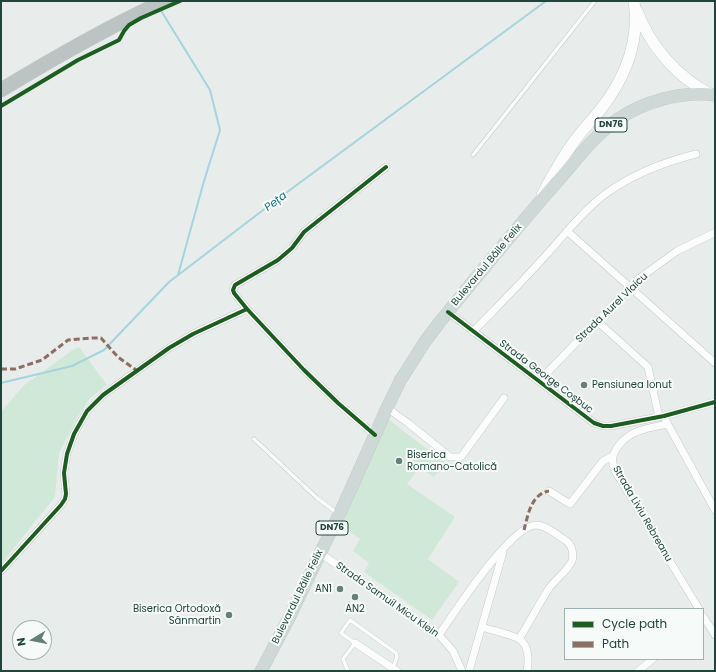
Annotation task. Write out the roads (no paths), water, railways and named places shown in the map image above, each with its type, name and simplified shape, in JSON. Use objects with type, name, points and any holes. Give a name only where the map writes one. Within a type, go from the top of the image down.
[{"type":"highway","points":[[1,90],[34,70],[140,12],[165,1]]},
{"type":"main road","points":[[635,4],[640,21],[667,61],[691,83],[712,94]]},
{"type":"main road","points":[[539,203],[552,176],[571,145],[600,111],[620,80],[629,59],[633,44],[635,4]]},
{"type":"main road","name":"Bulevardul Băile Felix","points":[[261,671],[288,620],[339,515],[387,408],[410,364],[448,312],[539,203],[600,134],[637,108],[658,101],[683,96],[712,94]]},
{"type":"street","points":[[473,332],[593,205],[617,187],[642,174],[672,160],[696,154]]},
{"type":"street","points":[[375,435],[326,392],[234,294],[234,290],[235,285],[278,260],[292,248],[304,232],[386,167]]},
{"type":"street","points":[[567,231],[715,363]]},
{"type":"street","name":"Strada Aurel Vlaicu","points":[[539,382],[630,287],[677,250],[714,233]]},
{"type":"street","points":[[1,571],[65,499],[64,473],[67,454],[74,434],[87,411],[103,395],[169,348],[193,334],[247,308]]},
{"type":"street","name":"Strada George Coșbuc","points":[[448,312],[594,424],[611,426],[661,417],[715,402]]},
{"type":"street","points":[[597,321],[648,367],[661,417],[668,424],[715,510]]},
{"type":"street","points":[[387,408],[450,457],[454,458],[460,457],[504,398]]},
{"type":"street","name":"Strada Liviu Rebreanu","points":[[668,424],[634,432],[624,439],[611,457],[615,471],[698,608]]},
{"type":"street","points":[[549,491],[570,504],[603,461],[611,457]]},
{"type":"street","points":[[439,635],[490,564],[524,530],[537,525],[544,527],[568,542],[573,553],[572,562],[551,586],[519,639]]},
{"type":"street","points":[[469,671],[504,549]]},
{"type":"street","name":"Strada Samuil Micu Klein","points":[[320,553],[439,635],[453,651],[462,671]]},
{"type":"street","points":[[704,619],[715,635]]},
{"type":"street","points":[[482,628],[519,639],[528,654],[527,671]]},
{"type":"street","points":[[355,643],[395,670]]},
{"type":"street","points":[[638,671],[652,660]]},
{"type":"lane","points":[[472,155],[595,1]]},
{"type":"lane","points":[[254,439],[317,498],[339,515]]},
{"type":"lane","points":[[348,671],[343,659],[355,643],[341,633],[350,620],[396,653],[397,657],[395,670]]},
{"type":"waterway","name":"Peța","points":[[1,383],[72,366],[104,350],[169,282],[271,204],[546,1]]},
{"type":"waterway","points":[[160,9],[210,90],[220,130],[178,275]]},
{"type":"place","name":"Pensiunea Ionut","points":[[584,385]]},
{"type":"place","name":"Biserica Romano-Catolică","points":[[399,461]]},
{"type":"place","name":"AN1","points":[[340,589]]},
{"type":"place","name":"AN2","points":[[355,597]]},
{"type":"place","name":"Biserica Ortodoxă Sânmartin","points":[[229,615]]}]
